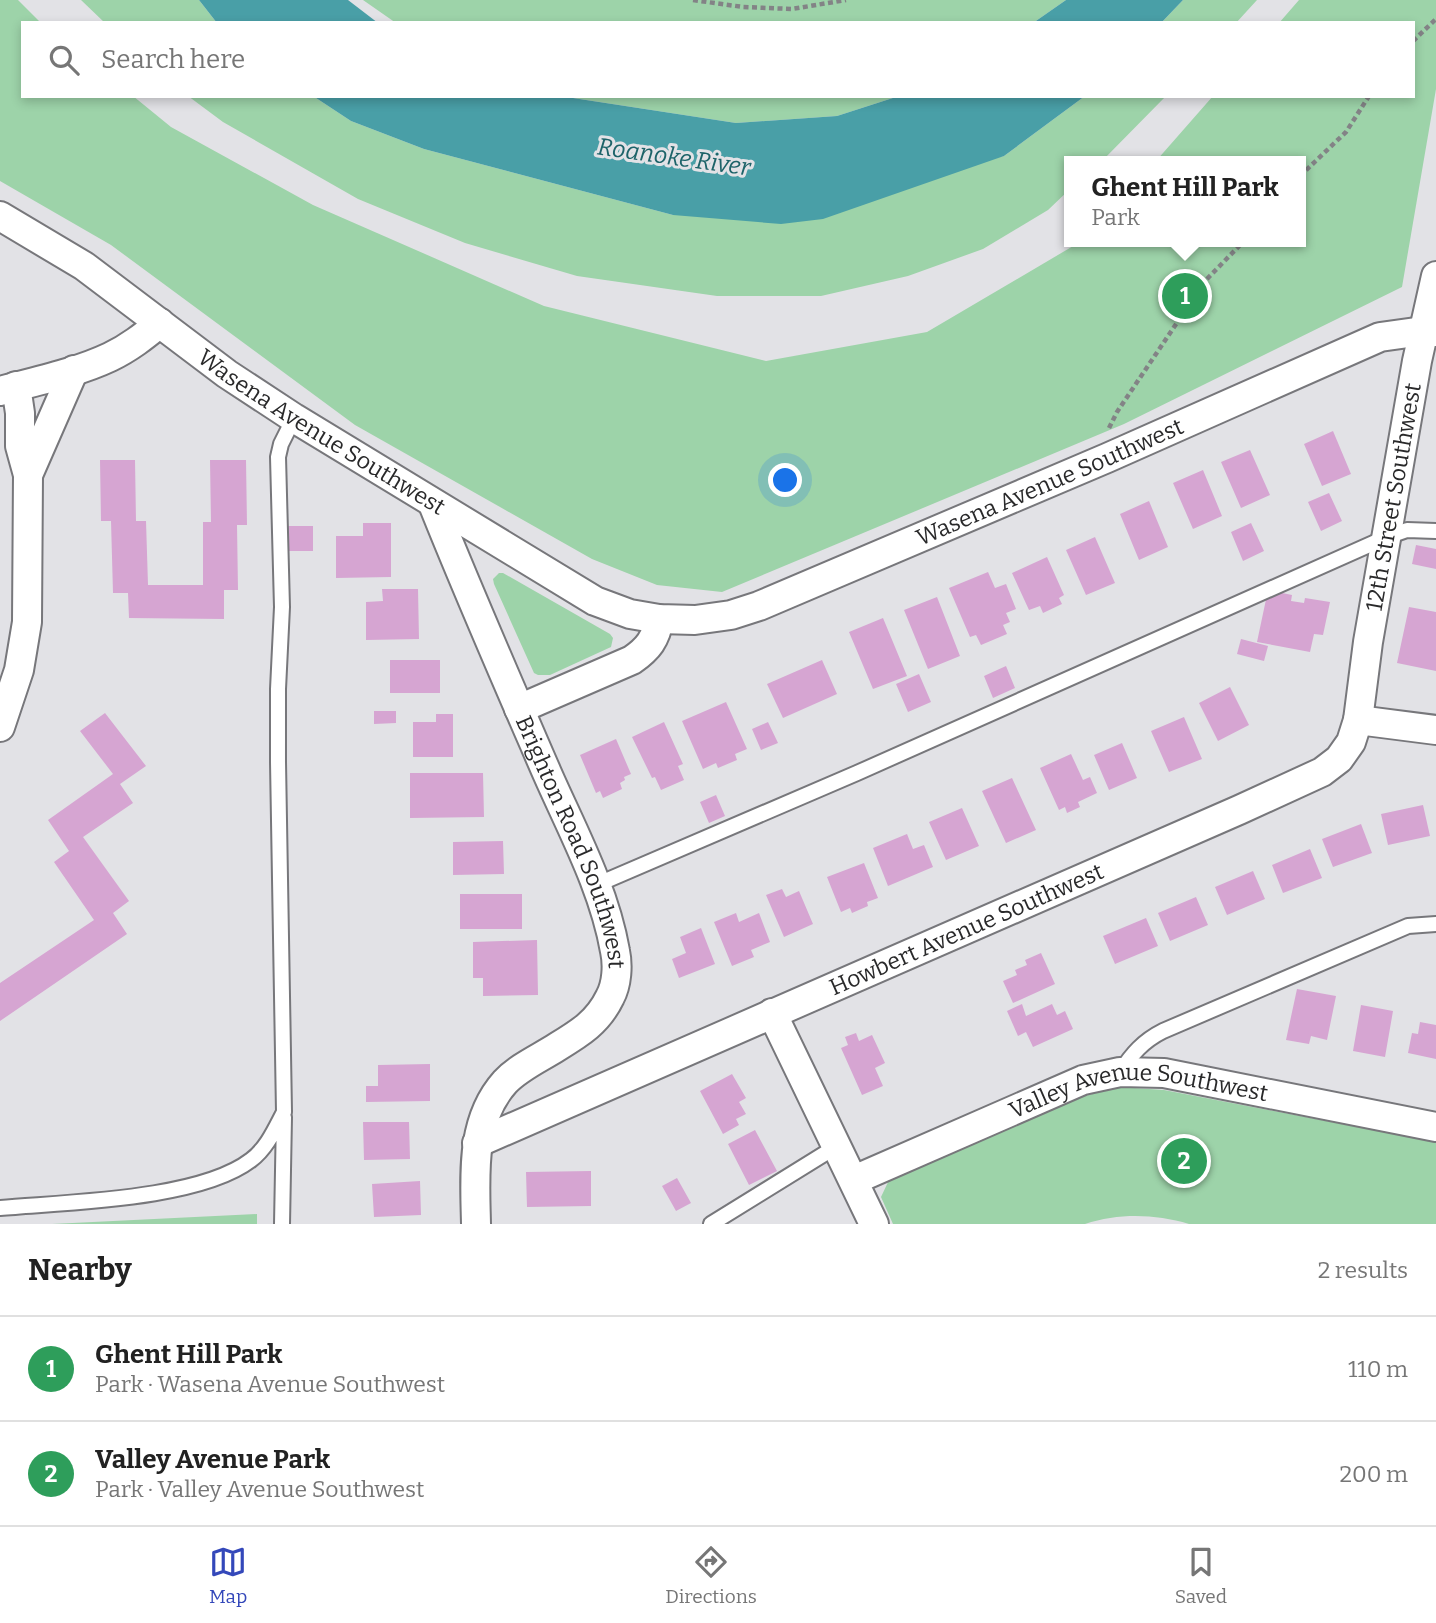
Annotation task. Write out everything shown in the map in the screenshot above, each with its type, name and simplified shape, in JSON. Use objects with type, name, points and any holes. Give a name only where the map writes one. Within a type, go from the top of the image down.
[{"type":"street","name":"Wasena Avenue Southwest","points":[[0,216],[84,266],[227,374],[433,504],[595,601],[630,614],[659,619],[695,620],[731,615],[759,606],[1107,458],[1380,337],[1429,331]]},
{"type":"street","name":"12th Street Southwest","points":[[1358,720],[1368,642],[1429,331],[1436,276]]},
{"type":"street","points":[[0,727],[19,670],[27,622],[28,475],[20,446],[20,412],[8,389],[110,357],[132,345],[160,323]]},
{"type":"street","points":[[28,475],[74,370]]},
{"type":"street","name":"Brighton Road Southwest","points":[[433,504],[472,603],[596,885],[615,951],[617,972],[612,994],[602,1013],[587,1028],[517,1072],[493,1098],[482,1121],[477,1143],[476,1224]]},
{"type":"street","points":[[519,709],[632,660],[653,641],[659,619]]},
{"type":"street","points":[[1358,720],[1436,730]]},
{"type":"street","name":"Howbert Avenue Southwest","points":[[477,1143],[1322,772],[1339,759],[1351,743],[1358,720]]},
{"type":"street","points":[[772,1013],[874,1224]]},
{"type":"street","name":"Valley Avenue Southwest","points":[[854,1180],[1083,1080],[1120,1072],[1164,1073],[1436,1127]]},
{"type":"lane","points":[[282,1224],[284,1112],[278,690],[282,607],[278,457],[281,444],[294,418]]},
{"type":"lane","points":[[596,885],[832,784],[1387,537],[1407,530],[1436,531]]},
{"type":"lane","points":[[1120,1072],[1133,1053],[1163,1031],[1408,926],[1436,924]]},
{"type":"lane","points":[[0,1208],[164,1191],[212,1181],[253,1159],[270,1139],[284,1112]]},
{"type":"lane","points":[[711,1224],[837,1146]]},
{"type":"path","points":[[694,0],[743,7],[792,9],[846,0]]},
{"type":"path","points":[[1415,39],[1436,19]]},
{"type":"path","points":[[1306,170],[1346,132],[1368,98]]},
{"type":"path","points":[[1107,458],[1109,427],[1116,412],[1205,281],[1238,247]]},
{"type":"green space","points":[[0,0],[18,0],[39,21],[21,21],[21,98],[135,98],[171,127],[313,205],[544,306],[766,361],[927,332],[1072,247],[1306,247],[1306,156],[1160,156],[1211,98],[1415,98],[1415,21],[1281,21],[1299,0],[1436,0],[1436,89],[1402,287],[1124,424],[722,592],[657,585],[592,559],[355,425],[111,245],[0,181]]},
{"type":"green space","points":[[81,0],[199,0],[215,21],[103,21]]},
{"type":"green space","points":[[363,0],[1066,0],[1036,21],[393,21]]},
{"type":"green space","points":[[1183,0],[1257,0],[1238,21],[1163,21]]},
{"type":"green space","points":[[191,98],[316,98],[351,121],[424,149],[673,215],[1004,156],[1082,98],[1164,98],[1107,156],[1064,156],[1064,195],[1048,210],[983,249],[908,276],[821,296],[717,296],[577,276],[465,243],[358,199],[223,122]]},
{"type":"green space","points":[[573,98],[893,98],[837,116],[736,123]]},
{"type":"green space","points":[[499,573],[610,634],[613,638],[611,647],[550,675],[534,673],[494,584],[493,579]]},
{"type":"green space","points":[[1119,1087],[1164,1090],[1436,1142],[1436,1224],[1189,1224],[1137,1216],[1085,1224],[893,1224],[881,1197],[889,1180],[1077,1098]]},
{"type":"green space","points":[[257,1214],[257,1224],[52,1224]]},
{"type":"water","points":[[199,0],[348,0],[375,21],[215,21]]},
{"type":"water","points":[[1066,0],[1183,0],[1163,21],[1036,21]]},
{"type":"water","name":"Roanoke River","points":[[316,98],[573,98],[736,123],[837,116],[893,98],[1082,98],[1004,156],[823,219],[781,224],[673,215],[424,149],[351,121]]},
{"type":"building","points":[[1333,431],[1351,474],[1322,486],[1304,444]]},
{"type":"building","points":[[1250,450],[1270,495],[1241,508],[1221,462]]},
{"type":"building","points":[[100,460],[135,460],[136,521],[146,521],[148,585],[203,585],[203,522],[211,522],[210,460],[246,460],[247,525],[237,525],[238,590],[224,590],[224,619],[129,618],[128,593],[113,593],[111,521],[101,521]]},
{"type":"building","points":[[1203,470],[1222,516],[1193,529],[1173,483]]},
{"type":"building","points":[[1329,493],[1342,521],[1321,531],[1308,502]]},
{"type":"building","points":[[1149,501],[1168,547],[1139,560],[1120,514]]},
{"type":"building","points":[[363,523],[391,523],[391,577],[336,578],[336,536],[363,536]]},
{"type":"building","points":[[1251,523],[1264,551],[1243,561],[1231,532]]},
{"type":"building","points":[[287,526],[313,526],[313,551],[287,551]]},
{"type":"building","points":[[1095,537],[1115,583],[1086,595],[1066,550]]},
{"type":"building","points":[[1416,545],[1436,549],[1436,569],[1412,564]]},
{"type":"building","points":[[1047,557],[1064,595],[1059,598],[1062,604],[1043,613],[1040,606],[1029,610],[1012,573]]},
{"type":"building","points":[[988,572],[995,588],[1006,584],[1016,609],[1006,613],[1010,622],[1003,625],[1007,634],[981,645],[976,635],[970,637],[949,588]]},
{"type":"building","points":[[382,589],[418,589],[419,639],[366,640],[366,602],[383,601]]},
{"type":"building","points":[[1268,590],[1292,595],[1291,601],[1304,603],[1305,598],[1330,602],[1323,635],[1314,634],[1310,652],[1257,642]]},
{"type":"building","points":[[937,597],[960,656],[928,669],[904,610]]},
{"type":"building","points":[[1409,607],[1436,612],[1436,671],[1397,663]]},
{"type":"building","points":[[883,618],[907,676],[873,689],[849,632]]},
{"type":"building","points":[[1241,639],[1268,646],[1264,661],[1237,654]]},
{"type":"building","points":[[390,660],[440,660],[440,693],[390,693]]},
{"type":"building","points":[[822,660],[837,694],[783,718],[767,684]]},
{"type":"building","points":[[1006,666],[1015,688],[993,698],[984,676]]},
{"type":"building","points":[[919,674],[931,702],[908,712],[896,684]]},
{"type":"building","points":[[1230,687],[1249,725],[1218,741],[1199,703]]},
{"type":"building","points":[[726,702],[747,749],[735,754],[737,760],[718,768],[716,763],[703,769],[682,721]]},
{"type":"building","points":[[374,711],[396,711],[396,723],[374,724]]},
{"type":"building","points":[[105,713],[146,766],[120,784],[133,803],[83,837],[129,901],[113,913],[127,934],[0,1021],[0,983],[94,920],[54,862],[69,851],[48,820],[113,774],[80,731]]},
{"type":"building","points":[[436,714],[453,714],[453,757],[413,757],[413,722],[436,722]]},
{"type":"building","points":[[1184,717],[1202,759],[1169,772],[1151,731]]},
{"type":"building","points":[[664,722],[683,764],[678,766],[684,780],[661,790],[655,777],[652,778],[632,737]]},
{"type":"building","points":[[768,722],[778,743],[761,750],[752,729]]},
{"type":"building","points":[[616,739],[631,774],[624,777],[625,780],[620,783],[622,789],[603,798],[600,791],[596,793],[580,755]]},
{"type":"building","points":[[1122,743],[1137,778],[1109,790],[1094,755]]},
{"type":"building","points":[[1071,754],[1083,780],[1090,777],[1097,793],[1078,802],[1080,807],[1067,813],[1065,807],[1059,810],[1040,768]]},
{"type":"building","points":[[410,773],[483,773],[484,817],[410,818]]},
{"type":"building","points":[[1012,778],[1036,830],[1006,843],[982,791]]},
{"type":"building","points":[[716,795],[725,816],[709,823],[700,802]]},
{"type":"building","points":[[1423,805],[1430,836],[1388,845],[1381,814]]},
{"type":"building","points":[[962,808],[979,846],[946,860],[929,822]]},
{"type":"building","points":[[1361,824],[1372,853],[1333,867],[1322,839]]},
{"type":"building","points":[[907,834],[913,849],[924,845],[933,867],[888,886],[873,848]]},
{"type":"building","points":[[503,841],[504,874],[453,875],[453,842]]},
{"type":"building","points":[[1310,849],[1322,878],[1283,893],[1272,865]]},
{"type":"building","points":[[864,863],[878,898],[852,913],[850,908],[841,912],[827,877]]},
{"type":"building","points":[[1253,871],[1265,899],[1227,915],[1215,887]]},
{"type":"building","points":[[782,889],[786,897],[799,891],[813,924],[784,937],[766,895]]},
{"type":"building","points":[[460,894],[522,894],[522,929],[460,929]]},
{"type":"building","points":[[1196,897],[1208,925],[1170,941],[1158,913]]},
{"type":"building","points":[[736,913],[739,922],[759,913],[770,942],[751,950],[754,957],[732,966],[714,922]]},
{"type":"building","points":[[1146,918],[1158,946],[1115,964],[1103,936]]},
{"type":"building","points":[[701,928],[715,964],[679,978],[672,959],[686,953],[680,937]]},
{"type":"building","points":[[537,940],[538,995],[483,996],[483,978],[473,978],[473,942]]},
{"type":"building","points":[[1041,953],[1055,984],[1013,1003],[1003,981],[1017,975],[1015,970],[1027,965],[1025,960]]},
{"type":"building","points":[[1297,989],[1336,996],[1327,1040],[1311,1036],[1309,1044],[1286,1040]]},
{"type":"building","points":[[1022,1004],[1026,1016],[1052,1004],[1057,1015],[1065,1011],[1073,1029],[1033,1047],[1026,1032],[1018,1036],[1007,1011]]},
{"type":"building","points":[[1361,1005],[1393,1011],[1385,1057],[1353,1051]]},
{"type":"building","points":[[1420,1022],[1436,1025],[1436,1059],[1408,1053],[1412,1033],[1418,1034]]},
{"type":"building","points":[[856,1033],[859,1041],[872,1035],[885,1063],[875,1068],[883,1086],[862,1095],[841,1048],[848,1045],[845,1037]]},
{"type":"building","points":[[430,1064],[430,1101],[366,1102],[366,1086],[378,1086],[378,1065]]},
{"type":"building","points":[[732,1074],[746,1098],[739,1102],[746,1114],[736,1119],[739,1125],[723,1134],[700,1091]]},
{"type":"building","points":[[363,1122],[409,1122],[410,1159],[364,1160]]},
{"type":"building","points":[[755,1130],[777,1171],[749,1185],[728,1144]]},
{"type":"building","points":[[591,1171],[591,1206],[527,1207],[526,1172]]},
{"type":"building","points":[[677,1178],[691,1203],[676,1211],[662,1186]]},
{"type":"building","points":[[420,1181],[421,1215],[374,1217],[372,1184]]},
{"type":"place","name":"Ghent Hill Park","points":[[1185,296]]},
{"type":"place","name":"Valley Avenue Park","points":[[1184,1161]]}]
